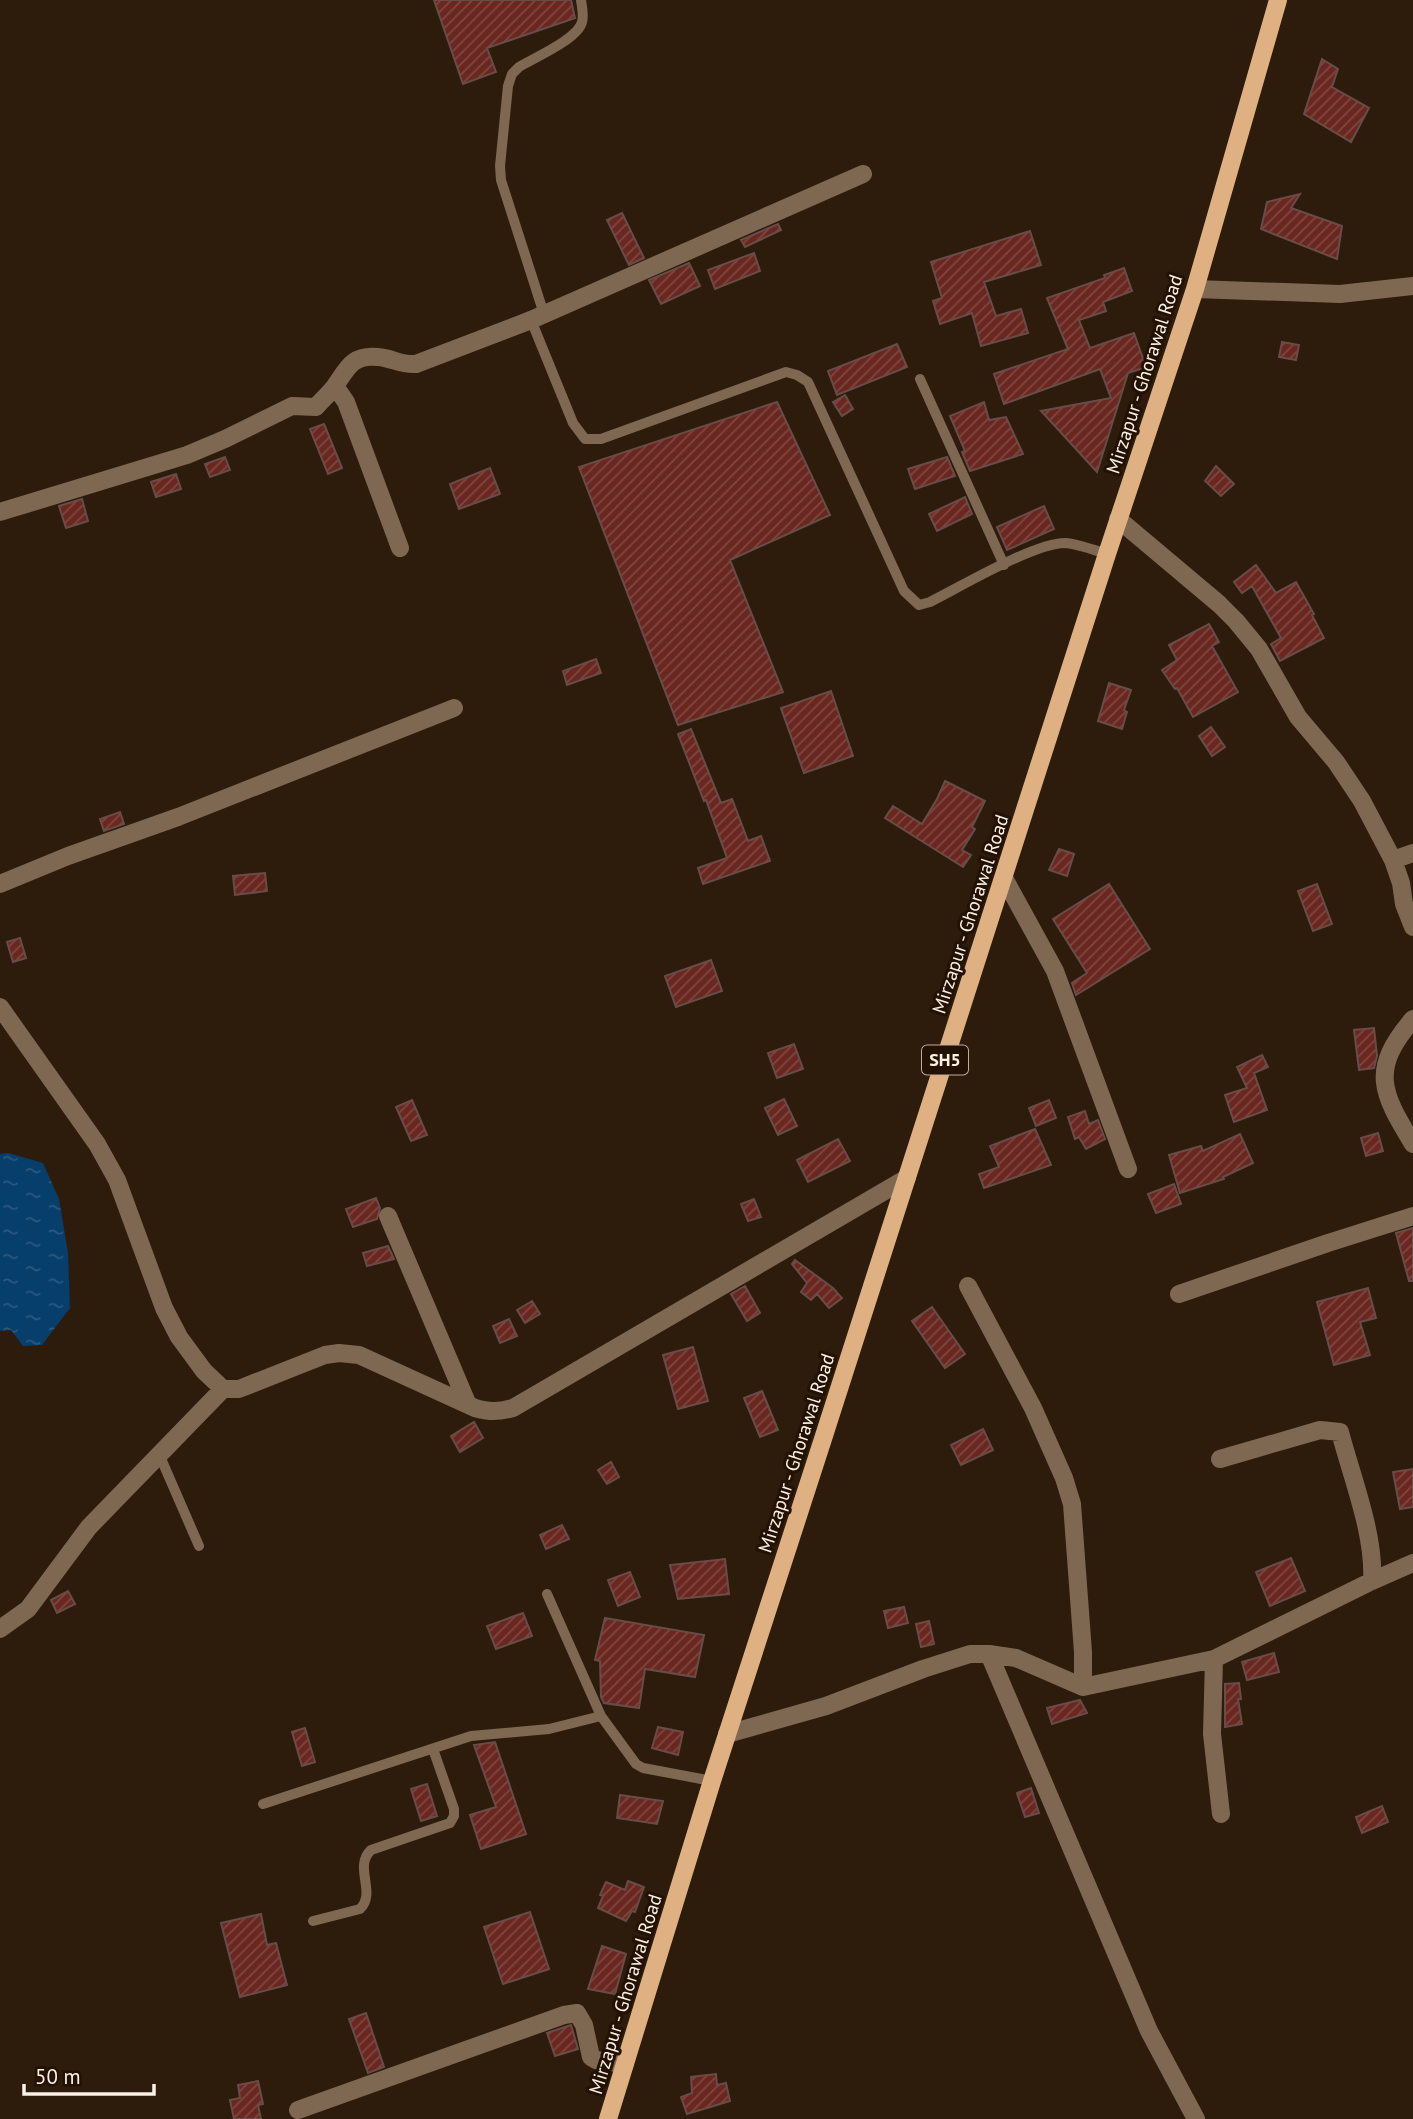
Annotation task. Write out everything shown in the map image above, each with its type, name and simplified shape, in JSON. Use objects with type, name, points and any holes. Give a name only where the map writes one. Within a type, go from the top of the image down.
[{"type":"main road","name":"Mirzapur - Ghorawal Road","points":[[608,2119],[727,1734],[1118,519],[1195,289],[1278,0]]},
{"type":"street","points":[[0,512],[187,455],[292,406],[316,407],[354,361],[378,356],[402,365],[416,364],[537,317],[863,174]]},
{"type":"street","points":[[1195,289],[1340,294],[1413,286]]},
{"type":"street","points":[[335,386],[346,402],[400,548]]},
{"type":"street","points":[[1118,519],[1219,604],[1259,649],[1298,717],[1336,762],[1362,801],[1393,860],[1413,927]]},
{"type":"street","points":[[0,884],[454,708]]},
{"type":"street","points":[[1393,860],[1413,853]]},
{"type":"street","points":[[1004,878],[1055,971],[1128,1169]]},
{"type":"street","points":[[0,1007],[97,1144],[117,1180],[164,1308],[179,1337],[204,1371],[223,1389],[239,1389],[324,1355],[339,1353],[359,1355],[468,1405],[499,1412],[513,1408],[907,1178]]},
{"type":"street","points":[[1413,1019],[1391,1049],[1385,1070],[1387,1097],[1394,1114],[1406,1119],[1413,1144]]},
{"type":"street","points":[[388,1216],[468,1405]]},
{"type":"street","points":[[1179,1294],[1328,1242],[1413,1216]]},
{"type":"street","points":[[968,1286],[1033,1408],[1064,1478],[1072,1504],[1083,1652],[1083,1687]]},
{"type":"street","points":[[0,1629],[28,1609],[89,1527],[223,1389]]},
{"type":"street","points":[[1220,1459],[1320,1430],[1340,1432],[1361,1507],[1373,1565],[1371,1581]]},
{"type":"street","points":[[727,1734],[826,1706],[970,1654],[1016,1658],[1083,1687],[1214,1659],[1413,1563]]},
{"type":"street","points":[[989,1654],[1149,2031],[1196,2119]]},
{"type":"street","points":[[1214,1659],[1212,1734],[1221,1814]]},
{"type":"street","points":[[298,2110],[577,2013],[584,2025],[591,2057],[625,2064]]},
{"type":"lane","points":[[581,0],[583,18],[581,26],[573,35],[519,67],[512,74],[508,86],[500,156],[501,180],[537,317],[573,422],[585,439],[601,439],[786,372],[797,374],[808,382],[904,591],[919,605],[1027,554],[1065,543],[1107,554]]},
{"type":"lane","points":[[920,379],[1004,565]]},
{"type":"lane","points":[[159,1454],[199,1546]]},
{"type":"lane","points":[[547,1594],[601,1716],[636,1764],[643,1768],[712,1781]]},
{"type":"lane","points":[[264,1804],[471,1736],[549,1729],[601,1716]]},
{"type":"lane","points":[[313,1921],[360,1909],[365,1903],[367,1897],[363,1862],[371,1850],[450,1823],[454,1809],[433,1749]]},
{"type":"water","points":[[8,1153],[43,1163],[59,1199],[68,1253],[70,1308],[42,1345],[23,1346],[11,1330],[0,1331],[0,1154]]},
{"type":"building","points":[[434,0],[571,0],[575,18],[487,48],[496,72],[463,84]]},
{"type":"building","points":[[1322,59],[1338,69],[1332,87],[1369,108],[1351,142],[1304,114]]},
{"type":"building","points":[[1300,194],[1291,208],[1342,226],[1337,259],[1261,229],[1267,202]]},
{"type":"building","points":[[622,213],[644,258],[629,265],[607,220]]},
{"type":"building","points":[[778,224],[781,230],[745,247],[741,240]]},
{"type":"building","points":[[1030,231],[1041,265],[984,282],[996,316],[1021,309],[1028,333],[981,346],[972,313],[940,324],[933,301],[942,298],[931,262]]},
{"type":"building","points":[[754,253],[760,271],[715,289],[708,270]]},
{"type":"building","points":[[689,263],[700,286],[661,304],[649,280]]},
{"type":"building","points":[[1124,268],[1132,291],[1103,302],[1106,311],[1079,320],[1090,348],[1134,333],[1146,367],[1128,373],[1097,472],[1041,411],[1111,398],[1100,369],[1004,404],[994,374],[1068,349],[1047,298],[1105,278],[1104,275]]},
{"type":"building","points":[[1282,342],[1299,345],[1296,360],[1279,357]]},
{"type":"building","points":[[897,344],[907,367],[837,395],[828,371]]},
{"type":"building","points":[[845,395],[853,409],[842,416],[833,402]]},
{"type":"building","points":[[777,402],[830,515],[730,560],[783,692],[678,725],[579,467]]},
{"type":"building","points":[[984,402],[989,420],[1006,417],[1023,454],[970,471],[962,452],[965,451],[950,416]]},
{"type":"building","points":[[324,424],[342,468],[328,474],[310,429]]},
{"type":"building","points":[[225,457],[230,470],[210,477],[205,464]]},
{"type":"building","points":[[947,457],[955,476],[915,489],[908,469]]},
{"type":"building","points":[[1216,466],[1234,484],[1221,496],[1205,481]]},
{"type":"building","points":[[490,468],[500,494],[459,509],[450,484]]},
{"type":"building","points":[[176,474],[181,489],[156,497],[151,482]]},
{"type":"building","points":[[965,497],[972,514],[937,531],[929,514]]},
{"type":"building","points":[[82,499],[88,521],[66,528],[59,506]]},
{"type":"building","points":[[1044,506],[1054,529],[1007,550],[997,527]]},
{"type":"building","points":[[1256,565],[1276,593],[1296,582],[1324,638],[1280,661],[1271,644],[1281,638],[1252,586],[1242,593],[1234,582]]},
{"type":"building","points":[[1209,624],[1219,642],[1212,646],[1238,692],[1193,717],[1177,688],[1175,689],[1162,670],[1177,660],[1169,645]]},
{"type":"building","points":[[596,659],[601,673],[567,685],[563,671]]},
{"type":"building","points":[[1109,683],[1131,690],[1124,710],[1127,712],[1122,729],[1098,721]]},
{"type":"building","points":[[831,691],[853,756],[804,773],[781,708]]},
{"type":"building","points":[[1211,727],[1225,747],[1212,756],[1199,736]]},
{"type":"building","points":[[691,729],[721,803],[732,799],[748,841],[761,836],[770,861],[703,884],[698,868],[727,858],[678,734]]},
{"type":"building","points":[[945,781],[985,801],[972,827],[975,829],[962,850],[971,855],[963,867],[885,818],[893,806],[922,824]]},
{"type":"building","points":[[120,812],[124,824],[104,831],[100,819]]},
{"type":"building","points":[[1059,849],[1074,854],[1067,876],[1049,870]]},
{"type":"building","points":[[265,873],[267,891],[235,895],[233,876]]},
{"type":"building","points":[[1109,884],[1150,949],[1076,995],[1072,983],[1087,973],[1053,919]]},
{"type":"building","points":[[1317,884],[1332,924],[1313,931],[1298,891]]},
{"type":"building","points":[[20,938],[26,958],[13,962],[7,942]]},
{"type":"building","points":[[711,960],[722,991],[676,1007],[665,976]]},
{"type":"building","points":[[1374,1028],[1377,1056],[1374,1068],[1359,1070],[1354,1030]]},
{"type":"building","points":[[794,1044],[803,1069],[777,1078],[768,1053]]},
{"type":"building","points":[[1262,1055],[1268,1067],[1254,1073],[1267,1110],[1234,1122],[1225,1095],[1247,1088],[1237,1067]]},
{"type":"building","points":[[784,1099],[797,1126],[778,1135],[765,1108]]},
{"type":"building","points":[[412,1100],[427,1135],[411,1141],[396,1107]]},
{"type":"building","points":[[1049,1100],[1056,1118],[1036,1126],[1029,1108]]},
{"type":"building","points":[[1085,1111],[1089,1124],[1098,1120],[1105,1139],[1086,1149],[1079,1137],[1075,1139],[1068,1117]]},
{"type":"building","points":[[1035,1129],[1051,1165],[984,1188],[979,1174],[999,1167],[990,1146]]},
{"type":"building","points":[[1378,1133],[1383,1151],[1366,1156],[1361,1138]]},
{"type":"building","points":[[1240,1134],[1253,1163],[1223,1177],[1224,1179],[1180,1193],[1169,1155],[1201,1146],[1203,1151]]},
{"type":"building","points":[[838,1139],[850,1161],[808,1182],[797,1160]]},
{"type":"building","points":[[1174,1184],[1181,1204],[1156,1213],[1148,1194]]},
{"type":"building","points":[[376,1198],[380,1208],[377,1219],[353,1227],[346,1209]]},
{"type":"building","points":[[754,1199],[761,1217],[748,1221],[741,1204]]},
{"type":"building","points":[[1413,1228],[1413,1281],[1409,1281],[1396,1233]]},
{"type":"building","points":[[388,1246],[394,1259],[367,1266],[363,1253]]},
{"type":"building","points":[[795,1260],[833,1288],[842,1298],[829,1308],[817,1294],[811,1300],[801,1292],[807,1283],[792,1264]]},
{"type":"building","points":[[745,1286],[760,1313],[747,1321],[731,1294]]},
{"type":"building","points":[[1368,1288],[1376,1318],[1360,1322],[1370,1355],[1334,1365],[1317,1302]]},
{"type":"building","points":[[532,1301],[540,1314],[525,1323],[517,1310]]},
{"type":"building","points":[[932,1307],[965,1354],[945,1368],[912,1321]]},
{"type":"building","points":[[509,1319],[517,1336],[500,1343],[493,1326]]},
{"type":"building","points":[[693,1347],[708,1401],[678,1409],[663,1355]]},
{"type":"building","points":[[762,1391],[778,1430],[760,1437],[744,1398]]},
{"type":"building","points":[[474,1422],[483,1438],[460,1452],[451,1436]]},
{"type":"building","points":[[983,1429],[993,1450],[961,1465],[951,1445]]},
{"type":"building","points":[[611,1462],[619,1477],[607,1484],[598,1470]]},
{"type":"building","points":[[1413,1469],[1413,1507],[1400,1509],[1393,1472]]},
{"type":"building","points":[[562,1525],[569,1539],[546,1549],[540,1535]]},
{"type":"building","points":[[1291,1558],[1305,1591],[1270,1606],[1256,1572]]},
{"type":"building","points":[[725,1559],[729,1594],[678,1599],[670,1565]]},
{"type":"building","points":[[630,1572],[640,1597],[618,1606],[608,1580]]},
{"type":"building","points":[[68,1591],[75,1604],[57,1613],[51,1600]]},
{"type":"building","points":[[904,1607],[908,1623],[888,1628],[884,1611]]},
{"type":"building","points":[[523,1613],[532,1636],[496,1649],[487,1626]]},
{"type":"building","points":[[605,1618],[704,1635],[695,1677],[645,1669],[639,1708],[604,1703],[601,1697],[600,1661],[595,1660]]},
{"type":"building","points":[[929,1621],[934,1644],[921,1647],[916,1624]]},
{"type":"building","points":[[1274,1653],[1279,1672],[1247,1680],[1242,1662]]},
{"type":"building","points":[[1239,1683],[1241,1699],[1238,1699],[1242,1724],[1225,1727],[1225,1684]]},
{"type":"building","points":[[1080,1700],[1087,1713],[1052,1724],[1047,1708]]},
{"type":"building","points":[[658,1727],[683,1732],[678,1755],[652,1748]]},
{"type":"building","points":[[305,1728],[315,1762],[302,1766],[292,1732]]},
{"type":"building","points":[[495,1742],[526,1834],[481,1849],[470,1815],[496,1807],[474,1745]]},
{"type":"building","points":[[427,1784],[437,1816],[421,1821],[411,1789]]},
{"type":"building","points":[[1031,1788],[1039,1813],[1025,1817],[1017,1793]]},
{"type":"building","points":[[620,1795],[663,1801],[657,1824],[617,1818]]},
{"type":"building","points":[[1382,1806],[1388,1822],[1362,1833],[1356,1817]]},
{"type":"building","points":[[628,1881],[644,1887],[635,1912],[632,1911],[626,1921],[598,1908],[606,1882],[625,1890]]},
{"type":"building","points":[[530,1912],[549,1969],[503,1984],[484,1927]]},
{"type":"building","points":[[261,1914],[267,1945],[276,1943],[287,1985],[240,1997],[221,1923]]},
{"type":"building","points":[[602,1946],[626,1954],[615,1994],[588,1989]]},
{"type":"building","points":[[366,2013],[384,2067],[368,2073],[349,2019]]},
{"type":"building","points":[[571,2025],[578,2049],[555,2056],[547,2033]]},
{"type":"building","points":[[716,2074],[717,2085],[726,2083],[730,2101],[687,2114],[681,2097],[692,2093],[691,2077]]},
{"type":"building","points":[[258,2081],[263,2104],[258,2105],[261,2119],[234,2119],[230,2100],[240,2098],[238,2085]]}]
